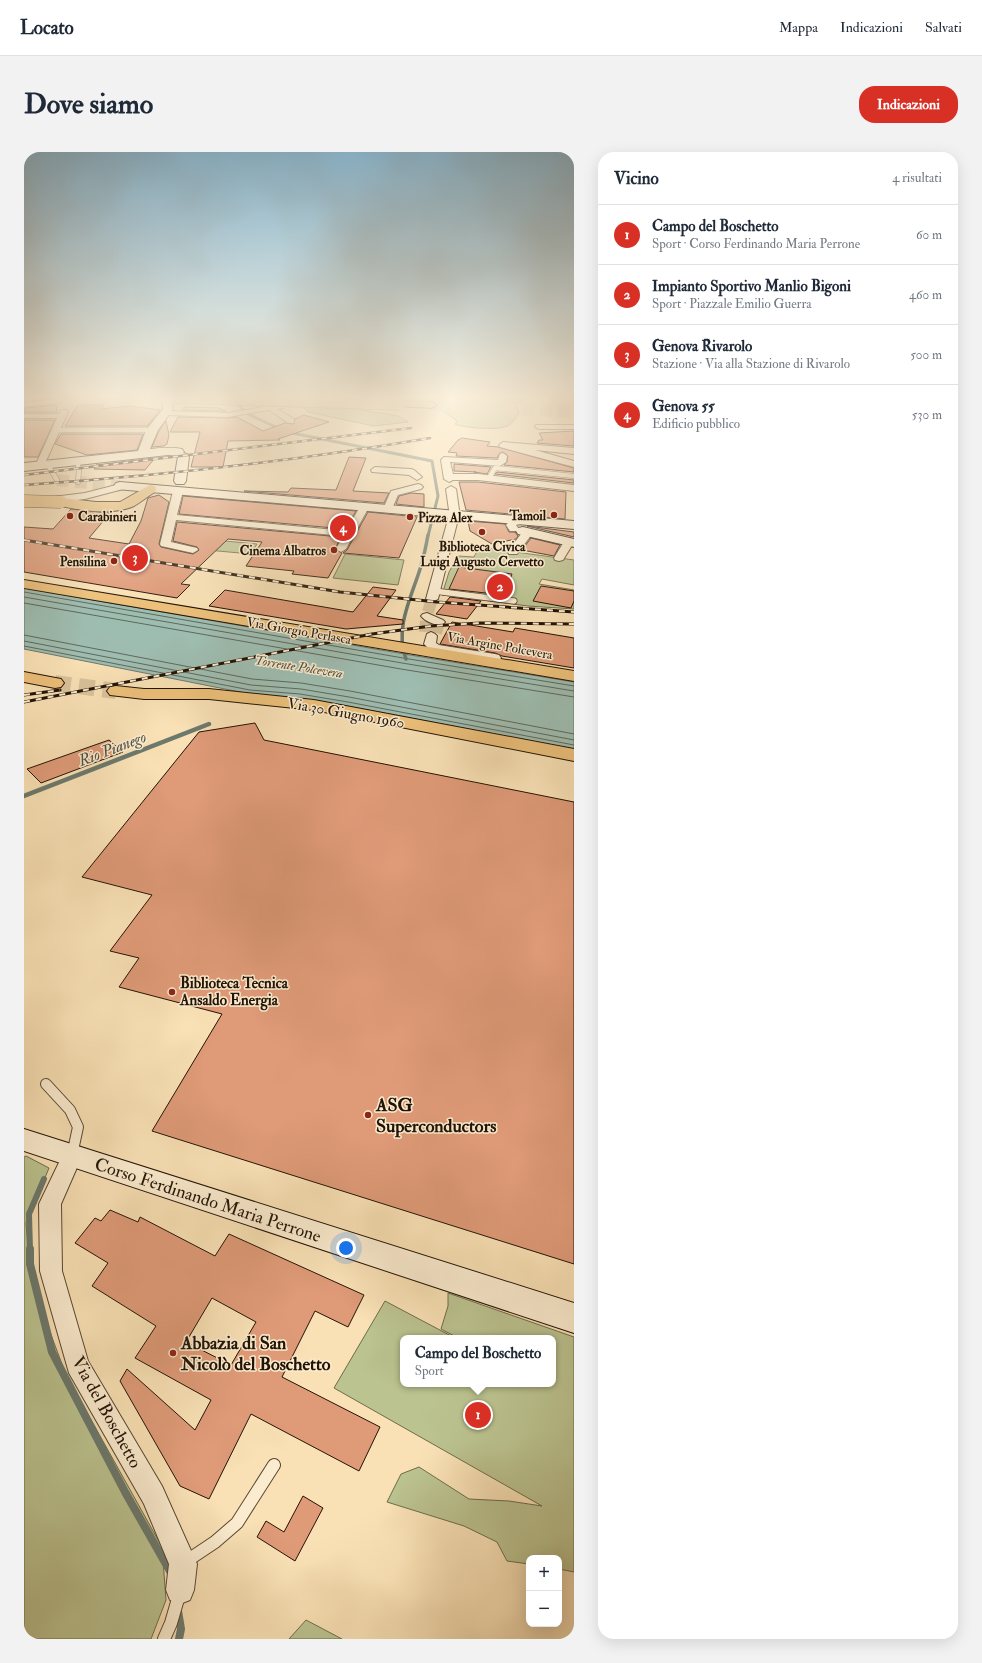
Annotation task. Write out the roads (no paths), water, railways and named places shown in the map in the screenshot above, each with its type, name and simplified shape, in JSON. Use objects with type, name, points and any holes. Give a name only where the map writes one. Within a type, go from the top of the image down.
[{"type":"main road","points":[[179,486],[180,466]]},
{"type":"main road","points":[[24,477],[57,480]]},
{"type":"main road","points":[[122,486],[155,489],[179,486],[196,493],[491,519],[527,526],[572,542]]},
{"type":"main road","points":[[24,502],[61,502],[109,506],[121,505],[130,503],[155,489]]},
{"type":"main road","points":[[491,519],[514,528],[527,526],[574,525]]},
{"type":"main road","points":[[24,578],[166,602],[215,616]]},
{"type":"main road","name":"Via Giorgio Perlasca","points":[[24,584],[574,676]]},
{"type":"main road","points":[[24,677],[55,683]]},
{"type":"main road","name":"Via 30 Giugno 1960","points":[[116,691],[144,694],[209,694],[314,705],[574,755]]},
{"type":"main road","name":"Corso Ferdinando Maria Perrone","points":[[24,1140],[574,1318]]},
{"type":"street","points":[[446,466],[449,478],[489,478],[574,488]]},
{"type":"street","points":[[374,470],[411,472],[417,477]]},
{"type":"street","points":[[24,502],[85,496],[122,486]]},
{"type":"street","points":[[179,486],[165,544],[193,550]]},
{"type":"street","points":[[388,509],[394,493],[418,487]]},
{"type":"street","points":[[433,595],[452,523],[451,515],[454,510],[451,490]]},
{"type":"street","points":[[341,549],[364,507]]},
{"type":"street","points":[[172,517],[349,534]]},
{"type":"street","points":[[513,552],[527,526]]},
{"type":"street","points":[[559,558],[572,542]]},
{"type":"street","name":"Via Argine Polcevera","points":[[430,624],[430,644],[435,648],[574,671]]},
{"type":"street","name":"Via del Boschetto","points":[[72,1156],[50,1204],[51,1271],[77,1365],[153,1495],[183,1564]]},
{"type":"street","points":[[180,1590],[183,1564]]},
{"type":"lane","points":[[49,466],[57,480]]},
{"type":"lane","points":[[78,466],[78,482]]},
{"type":"lane","points":[[489,478],[494,468],[574,476]]},
{"type":"lane","points":[[433,595],[514,601]]},
{"type":"lane","points":[[46,1084],[70,1110],[78,1127],[72,1156]]},
{"type":"lane","points":[[183,1564],[215,1542],[237,1522],[274,1465]]},
{"type":"lane","points":[[164,1639],[171,1623],[180,1590]]},
{"type":"water","name":"Torrente Polcevera","points":[[24,588],[574,682],[574,749],[347,706],[299,698],[250,694],[24,649]]},
{"type":"waterway","points":[[428,536],[438,496],[433,466]]},
{"type":"waterway","points":[[406,659],[402,636],[403,624],[409,600],[422,562],[428,535]]},
{"type":"waterway","name":"Rio Pianego","points":[[24,796],[209,724]]},
{"type":"waterway","points":[[30,1250],[29,1214],[44,1179]]},
{"type":"waterway","points":[[30,1250],[30,1264],[52,1352],[125,1492],[171,1573]]},
{"type":"waterway","points":[[178,1611],[181,1629],[179,1639]]},
{"type":"tunnel","points":[[57,480],[120,486]]},
{"type":"tunnel","points":[[428,612],[432,599]]},
{"type":"tunnel","points":[[425,632],[426,621]]},
{"type":"tunnel","points":[[436,633],[439,622]]},
{"type":"tunnel","points":[[55,683],[116,691]]},
{"type":"railway","points":[[24,475],[95,466]]},
{"type":"railway","points":[[24,485],[232,466]]},
{"type":"railway","points":[[24,540],[340,592],[437,602],[574,612]]},
{"type":"railway","points":[[24,702],[372,634],[431,626],[480,623],[574,624]]},
{"type":"railway","points":[[24,695],[60,690]]},
{"type":"place","name":"Tamoil","points":[[554,515]]},
{"type":"place","name":"Carabinieri","points":[[70,516]]},
{"type":"place","name":"Pizza Alex","points":[[410,517]]},
{"type":"place","name":"Genova 55","points":[[343,528]]},
{"type":"place","name":"Biblioteca Civica Luigi Augusto Cervetto","points":[[482,532]]},
{"type":"place","name":"Cinema Albatros","points":[[334,550]]},
{"type":"place","name":"Genova Rivarolo","points":[[135,558]]},
{"type":"place","name":"Pensilina","points":[[114,561]]},
{"type":"place","name":"Impianto Sportivo Manlio Bigoni","points":[[500,587]]},
{"type":"place","name":"Biblioteca Tecnica Ansaldo Energia","points":[[172,992]]},
{"type":"place","name":"ASG Superconductors","points":[[368,1115]]},
{"type":"place","name":"Abbazia di San Nicolò del Boschetto","points":[[173,1353]]},
{"type":"place","name":"Campo del Boschetto","points":[[478,1415]]}]
